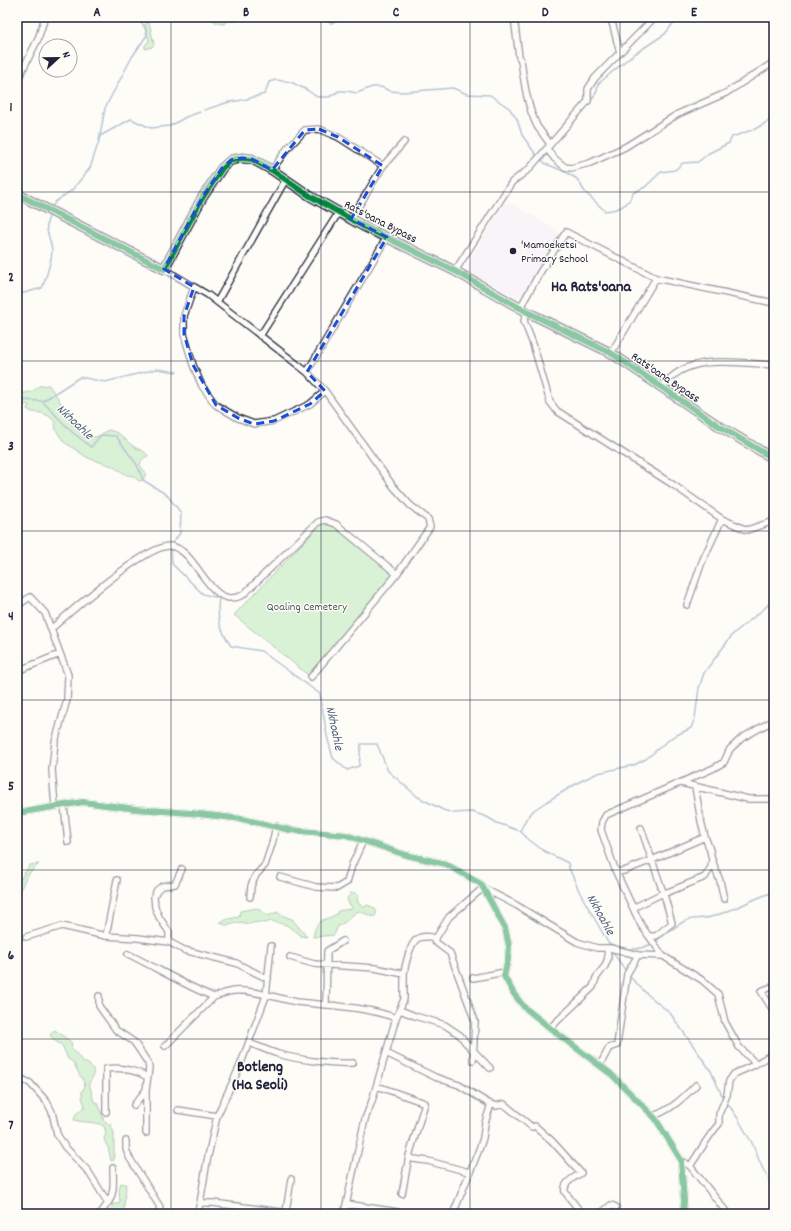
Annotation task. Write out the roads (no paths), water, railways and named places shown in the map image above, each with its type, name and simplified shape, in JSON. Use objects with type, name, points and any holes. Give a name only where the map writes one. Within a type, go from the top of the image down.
[{"type":"street","points":[[17,81],[38,39],[45,17]]},
{"type":"street","points":[[514,17],[519,57],[521,60],[525,87],[532,113],[555,159],[565,167],[570,168],[590,162],[625,147],[678,114],[726,93],[774,62]]},
{"type":"street","points":[[610,17],[616,32],[617,45],[620,52]]},
{"type":"street","points":[[455,271],[512,182],[529,169],[588,101],[588,89],[594,78],[655,17]]},
{"type":"street","points":[[272,170],[287,149],[305,130],[319,129],[338,137],[383,166]]},
{"type":"street","points":[[351,219],[383,166],[404,142]]},
{"type":"street","name":"Rats'oana Bypass","points":[[164,270],[202,198],[222,168],[231,160],[242,158],[252,159],[272,170],[310,196],[351,219],[455,271],[524,310],[578,338],[611,353],[719,426],[774,459]]},
{"type":"street","points":[[217,302],[286,179]]},
{"type":"street","points":[[17,193],[164,270],[208,295],[307,372],[325,392],[394,486],[410,505],[428,519],[430,527],[397,574],[311,677]]},
{"type":"street","points":[[260,336],[339,212]]},
{"type":"street","points":[[774,303],[656,278],[566,232],[539,274],[524,310],[524,321],[533,344],[550,402],[557,411],[672,484],[722,519],[747,530],[774,521]]},
{"type":"street","points":[[307,372],[387,237]]},
{"type":"street","points":[[611,353],[656,278]]},
{"type":"street","points":[[194,287],[184,316],[184,334],[193,365],[202,386],[216,405],[238,418],[254,424],[274,421],[310,404],[325,392]]},
{"type":"street","points":[[662,387],[666,381],[681,370],[707,362],[774,366]]},
{"type":"street","points":[[687,605],[702,562],[722,519]]},
{"type":"street","points":[[51,629],[99,588],[138,560],[163,547],[170,546],[184,552],[214,590],[228,598],[238,598],[243,595],[318,522],[325,520],[336,524],[397,574]]},
{"type":"street","points":[[17,606],[30,597],[45,613],[68,676],[67,700],[55,742],[52,770],[55,806]]},
{"type":"street","points":[[17,671],[60,654]]},
{"type":"street","points":[[756,1064],[739,1047],[725,1022],[718,994],[702,980],[663,956],[641,925],[616,872],[601,830],[602,822],[606,816],[714,768],[724,762],[730,749],[742,738],[774,720]]},
{"type":"street","points":[[681,783],[748,799],[774,799]]},
{"type":"street","points":[[695,787],[699,815],[712,860],[720,881],[724,899]]},
{"type":"street","points":[[17,813],[83,802],[136,809],[242,819],[290,830],[346,835],[406,855],[446,864],[481,884],[506,934],[509,946],[508,960],[504,976],[524,1007],[611,1074],[653,1116],[681,1160],[690,1166],[728,1214]]},
{"type":"street","points":[[64,805],[68,842]]},
{"type":"street","points":[[250,898],[251,886],[256,875],[265,865],[276,826]]},
{"type":"street","points":[[641,828],[672,923],[656,936],[649,936]]},
{"type":"street","points":[[616,872],[624,872],[705,837]]},
{"type":"street","points":[[280,877],[316,887],[337,888],[347,882],[352,865],[363,841]]},
{"type":"street","points":[[633,908],[663,893],[705,877],[711,867],[712,860]]},
{"type":"street","points":[[169,942],[169,932],[159,917],[155,906],[154,896],[156,890],[162,886],[175,884],[182,869]]},
{"type":"street","points":[[106,936],[117,880]]},
{"type":"street","points":[[473,1060],[475,1020],[450,953],[434,941],[450,917],[483,888]]},
{"type":"street","points":[[483,888],[516,905],[577,942],[597,948],[607,948],[638,955],[663,956]]},
{"type":"street","points":[[26,937],[62,926],[106,936],[169,942],[184,950],[236,963],[268,979]]},
{"type":"street","points":[[344,1214],[365,1119],[377,1086],[396,1018],[404,999],[404,974],[412,948],[417,939],[422,936],[436,938]]},
{"type":"street","points":[[326,1004],[327,951],[343,942]]},
{"type":"street","points":[[198,1214],[207,1161],[217,1116],[231,1088],[266,996],[271,946]]},
{"type":"street","points":[[550,1028],[593,987],[596,978],[605,966],[608,958],[607,948]]},
{"type":"street","points":[[128,954],[184,984],[214,997]]},
{"type":"street","points":[[600,1065],[609,1048],[617,1045],[627,974],[638,955]]},
{"type":"street","points":[[290,957],[326,966],[375,968],[404,974]]},
{"type":"street","points":[[473,978],[505,972]]},
{"type":"street","points":[[774,986],[761,991],[774,1012]]},
{"type":"street","points":[[165,1046],[214,997],[234,991],[246,991],[297,1002],[354,1007],[396,1018]]},
{"type":"street","points":[[99,996],[99,1006],[116,1030],[134,1042],[148,1063],[149,1068],[146,1090],[146,1133]]},
{"type":"street","points":[[400,1010],[445,1025],[460,1035],[490,1068]]},
{"type":"street","points":[[249,1043],[278,1054],[324,1062],[353,1063]]},
{"type":"street","points":[[386,1053],[434,1077],[459,1085],[491,1104],[496,1106],[504,1104],[532,1127],[535,1126],[552,1141],[581,1173],[568,1182],[564,1189],[582,1214]]},
{"type":"street","points":[[690,1166],[701,1151],[710,1134],[719,1124],[719,1114],[727,1095],[729,1081],[734,1074],[756,1064],[774,1053]]},
{"type":"street","points":[[106,1112],[106,1069],[117,1067],[143,1074],[147,1077]]},
{"type":"street","points":[[17,1077],[30,1083],[47,1102],[52,1112],[58,1134],[65,1147],[88,1171],[108,1203]]},
{"type":"street","points":[[653,1116],[661,1114],[674,1106],[696,1085]]},
{"type":"street","points":[[377,1086],[425,1103],[409,1156],[402,1194]]},
{"type":"street","points":[[134,1105],[146,1090]]},
{"type":"street","points":[[453,1214],[480,1147],[491,1104]]},
{"type":"street","points":[[178,1110],[217,1116]]},
{"type":"street","points":[[126,1141],[126,1149],[129,1157],[160,1207],[158,1214]]},
{"type":"street","points":[[409,1156],[413,1159],[428,1161],[469,1172]]},
{"type":"street","points":[[681,1160],[684,1214]]},
{"type":"street","points":[[100,1214],[112,1198],[114,1182],[113,1168]]},
{"type":"street","points":[[286,1212],[291,1179]]},
{"type":"street","points":[[200,1203],[213,1203],[297,1214]]},
{"type":"street","points":[[346,1204],[398,1212]]},
{"type":"street","points":[[600,1214],[611,1205],[616,1207]]},
{"type":"waterway","points":[[52,208],[55,202],[72,190],[90,168],[99,141],[105,108],[132,57],[147,35],[139,18],[140,17]]},
{"type":"waterway","points":[[199,17],[204,17]]},
{"type":"waterway","points":[[212,17],[217,17]]},
{"type":"waterway","points":[[311,17],[314,19],[320,18],[331,23],[351,17]]},
{"type":"waterway","points":[[590,102],[597,91],[598,84],[630,57],[665,34],[678,17]]},
{"type":"waterway","points":[[204,110],[229,102],[265,94],[269,82],[276,80],[291,82],[317,97],[329,97],[339,91],[357,93],[372,87],[381,87],[390,91],[402,92],[453,88],[467,94],[490,95],[509,108],[517,119],[522,135],[537,156]]},
{"type":"waterway","points":[[100,136],[131,119],[151,128],[170,126],[186,117],[200,112]]},
{"type":"waterway","points":[[540,159],[546,164],[566,172],[577,179],[585,192],[605,211],[619,208],[626,204],[633,193],[645,187],[661,172],[675,170],[683,163],[698,162],[709,153],[729,143],[732,137],[755,129],[774,118]]},
{"type":"waterway","points":[[542,161],[548,153]]},
{"type":"waterway","points":[[17,295],[42,288],[52,255],[47,229],[50,214]]},
{"type":"waterway","points":[[43,401],[80,377],[105,382],[157,369],[177,372]]},
{"type":"waterway","name":"Nkhoahle","points":[[17,400],[42,401],[72,432],[91,447],[101,435],[116,436],[137,465],[143,480],[167,495],[181,513],[180,533],[172,544]]},
{"type":"waterway","name":"Nkhoahle","points":[[171,547],[172,564],[203,594],[219,598],[218,612],[220,623],[231,646],[261,651],[320,694],[327,736],[333,758],[347,770],[359,766],[361,744],[377,744],[388,771],[418,797],[443,810],[453,813],[472,812],[520,831],[544,851],[568,863],[580,893],[610,946]]},
{"type":"waterway","points":[[520,831],[526,819],[534,810],[546,802],[581,781],[598,773],[634,765],[646,759],[671,738],[691,728],[695,718],[699,688],[704,673],[733,634],[766,607],[774,598]]},
{"type":"waterway","points":[[610,944],[628,949],[641,948],[654,942],[685,921],[707,918],[774,892]]},
{"type":"waterway","name":"Nkhoahle","points":[[612,951],[626,971]]},
{"type":"waterway","name":"Nkhoahle","points":[[629,976],[647,994],[670,1013],[711,1071],[723,1098]]},
{"type":"waterway","name":"Nkhoahle","points":[[726,1101],[752,1143],[762,1167],[774,1189]]},
{"type":"place","name":"'Mamoeketsi Primary School","points":[[513,251]]},
{"type":"district","name":"Ha Rats'oana","points":[[591,285]]},
{"type":"district","name":"Botleng (Ha Seoli)","points":[[260,1074]]},
{"type":"park label","name":"Qoaling Cemetery","points":[[307,606]]}]
